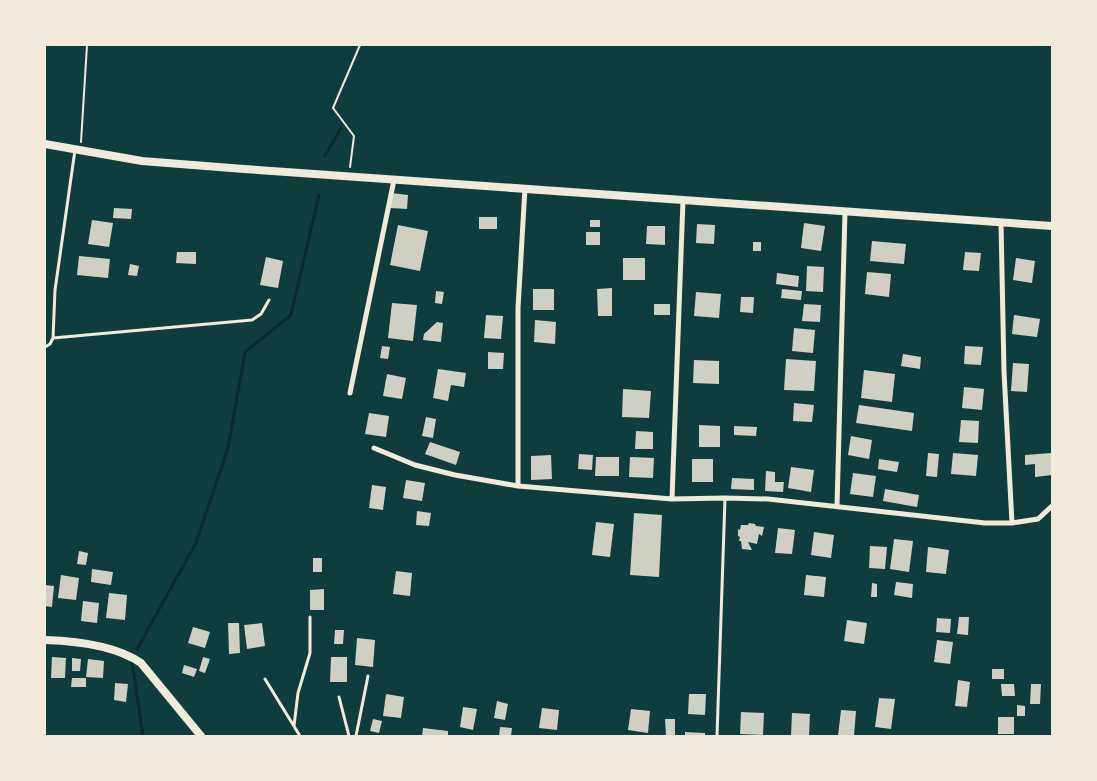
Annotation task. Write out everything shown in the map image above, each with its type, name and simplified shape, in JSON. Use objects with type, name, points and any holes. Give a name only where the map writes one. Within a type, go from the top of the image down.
[{"type":"street","points":[[45,144],[142,160],[394,180],[1052,226]]},
{"type":"street","points":[[350,393],[394,180]]},
{"type":"street","points":[[518,486],[518,308],[525,188]]},
{"type":"street","points":[[672,500],[683,200]]},
{"type":"street","points":[[836,506],[846,212]]},
{"type":"street","points":[[1001,223],[1004,372],[1012,523]]},
{"type":"street","points":[[374,448],[431,469],[518,486],[672,500],[768,499],[985,523],[1012,523],[1038,518],[1052,506]]},
{"type":"street","points":[[45,640],[70,641],[130,656],[141,663],[201,736]]},
{"type":"lane","points":[[45,346],[50,344],[53,338],[55,290],[78,149]]},
{"type":"lane","points":[[53,338],[252,320],[261,314],[269,300]]},
{"type":"lane","points":[[717,736],[726,498]]},
{"type":"lane","points":[[294,726],[298,693],[310,653],[310,618]]},
{"type":"lane","points":[[356,736],[368,676]]},
{"type":"lane","points":[[265,679],[300,736]]},
{"type":"lane","points":[[339,698],[349,736]]},
{"type":"path","points":[[78,149],[87,45]]},
{"type":"path","points":[[348,176],[354,136],[333,108],[360,45]]},
{"type":"building","points":[[391,193],[408,195],[407,209],[390,208]]},
{"type":"building","points":[[114,208],[132,209],[131,219],[113,218]]},
{"type":"building","points":[[479,217],[497,217],[497,229],[479,229]]},
{"type":"building","points":[[92,220],[113,223],[109,247],[88,244]]},
{"type":"building","points":[[590,220],[600,220],[600,227],[590,227]]},
{"type":"building","points":[[804,223],[825,226],[821,251],[801,248]]},
{"type":"building","points":[[697,224],[715,225],[714,244],[696,243]]},
{"type":"building","points":[[398,225],[428,231],[420,271],[390,265]]},
{"type":"building","points":[[647,226],[665,226],[665,245],[646,244]]},
{"type":"building","points":[[586,232],[600,232],[600,245],[586,245]]},
{"type":"building","points":[[872,241],[906,244],[904,264],[870,261]]},
{"type":"building","points":[[753,242],[761,242],[761,251],[753,251]]},
{"type":"building","points":[[177,252],[196,252],[196,264],[176,263]]},
{"type":"building","points":[[965,252],[981,253],[979,271],[963,270]]},
{"type":"building","points":[[79,256],[110,259],[108,278],[77,275]]},
{"type":"building","points":[[266,257],[283,261],[278,288],[260,285]]},
{"type":"building","points":[[623,258],[645,258],[645,280],[623,280]]},
{"type":"building","points":[[1016,258],[1035,261],[1032,283],[1013,280]]},
{"type":"building","points":[[130,264],[139,266],[137,276],[128,275]]},
{"type":"building","points":[[807,266],[824,267],[823,292],[806,291]]},
{"type":"building","points":[[867,272],[891,274],[889,297],[865,294]]},
{"type":"building","points":[[777,273],[799,276],[798,287],[776,284]]},
{"type":"building","points":[[612,288],[612,316],[598,316],[597,289]]},
{"type":"building","points":[[533,289],[554,289],[554,310],[533,310]]},
{"type":"building","points":[[782,289],[802,291],[801,300],[781,298]]},
{"type":"building","points":[[436,291],[444,292],[442,304],[435,303]]},
{"type":"building","points":[[696,292],[721,294],[719,318],[694,316]]},
{"type":"building","points":[[741,297],[754,297],[753,313],[740,312]]},
{"type":"building","points":[[392,303],[417,305],[413,341],[388,338]]},
{"type":"building","points":[[654,304],[670,304],[670,315],[654,315]]},
{"type":"building","points":[[804,304],[821,305],[820,322],[802,321]]},
{"type":"building","points":[[486,315],[503,316],[501,339],[484,338]]},
{"type":"building","points":[[1014,315],[1040,319],[1037,337],[1012,334]]},
{"type":"building","points":[[535,320],[556,322],[555,344],[534,342]]},
{"type":"building","points":[[437,322],[443,323],[441,342],[423,340],[424,334]]},
{"type":"building","points":[[794,328],[815,330],[813,353],[792,351]]},
{"type":"building","points":[[382,346],[390,347],[388,359],[380,358]]},
{"type":"building","points":[[965,346],[983,347],[981,365],[964,364]]},
{"type":"building","points":[[488,352],[504,353],[503,369],[488,369]]},
{"type":"building","points":[[903,354],[921,357],[920,369],[901,366]]},
{"type":"building","points":[[786,359],[816,361],[814,391],[784,390]]},
{"type":"building","points":[[694,360],[719,361],[719,384],[693,383]]},
{"type":"building","points":[[1013,363],[1029,364],[1027,392],[1011,391]]},
{"type":"building","points":[[438,369],[466,373],[464,387],[451,385],[448,401],[433,398]]},
{"type":"building","points":[[864,370],[895,374],[892,402],[861,398]]},
{"type":"building","points":[[387,374],[406,378],[402,399],[383,396]]},
{"type":"building","points":[[964,387],[984,389],[982,410],[962,408]]},
{"type":"building","points":[[623,389],[651,391],[649,418],[622,417]]},
{"type":"building","points":[[794,403],[814,405],[812,422],[793,421]]},
{"type":"building","points":[[859,405],[914,413],[912,431],[856,423]]},
{"type":"building","points":[[369,413],[389,416],[386,437],[365,434]]},
{"type":"building","points":[[426,417],[436,419],[433,438],[422,436]]},
{"type":"building","points":[[961,420],[979,421],[978,443],[959,442]]},
{"type":"building","points":[[699,425],[720,426],[720,447],[699,447]]},
{"type":"building","points":[[734,426],[757,427],[756,436],[734,435]]},
{"type":"building","points":[[636,431],[653,432],[653,449],[635,449]]},
{"type":"building","points":[[851,436],[872,440],[869,459],[848,455]]},
{"type":"building","points":[[430,442],[460,452],[456,465],[425,454]]},
{"type":"building","points":[[928,453],[939,454],[937,477],[926,476]]},
{"type":"building","points":[[953,453],[978,455],[976,476],[951,474]]},
{"type":"building","points":[[1051,453],[1052,475],[1035,477],[1035,464],[1025,465],[1025,455]]},
{"type":"building","points":[[579,454],[593,455],[592,470],[578,469]]},
{"type":"building","points":[[551,455],[552,479],[531,480],[531,456]]},
{"type":"building","points":[[596,457],[619,457],[619,476],[595,476]]},
{"type":"building","points":[[630,457],[654,458],[653,478],[629,477]]},
{"type":"building","points":[[692,459],[713,459],[713,482],[692,482]]},
{"type":"building","points":[[879,459],[899,462],[897,472],[878,469]]},
{"type":"building","points":[[791,467],[814,470],[811,492],[788,488]]},
{"type":"building","points":[[766,471],[775,472],[775,482],[784,482],[783,492],[765,491]]},
{"type":"building","points":[[853,473],[876,476],[873,497],[850,494]]},
{"type":"building","points":[[732,478],[754,479],[754,490],[731,489]]},
{"type":"building","points":[[406,480],[425,483],[422,501],[403,498]]},
{"type":"building","points":[[372,485],[386,487],[383,510],[369,508]]},
{"type":"building","points":[[885,489],[919,495],[917,507],[883,501]]},
{"type":"building","points":[[417,511],[431,513],[429,526],[416,525]]},
{"type":"building","points":[[634,513],[662,515],[659,577],[630,575]]},
{"type":"building","points":[[596,522],[614,524],[610,557],[592,555]]},
{"type":"building","points":[[749,523],[764,527],[762,536],[759,534],[757,544],[748,542],[752,550],[742,549],[741,541],[739,541],[740,537],[738,536],[738,529],[740,530],[741,525],[748,525]]},
{"type":"building","points":[[778,528],[795,530],[792,554],[775,553]]},
{"type":"building","points":[[814,532],[834,535],[831,558],[811,555]]},
{"type":"building","points":[[894,539],[913,541],[909,572],[890,569]]},
{"type":"building","points":[[870,546],[887,547],[885,569],[869,568]]},
{"type":"building","points":[[928,547],[949,550],[946,574],[926,572]]},
{"type":"building","points":[[79,551],[88,553],[86,565],[77,564]]},
{"type":"building","points":[[313,558],[322,558],[322,572],[313,572]]},
{"type":"building","points":[[92,569],[113,572],[111,585],[91,582]]},
{"type":"building","points":[[396,571],[412,573],[410,596],[393,594]]},
{"type":"building","points":[[61,575],[79,578],[76,600],[58,598]]},
{"type":"building","points":[[806,575],[826,577],[824,597],[804,595]]},
{"type":"building","points":[[896,582],[913,584],[912,598],[894,595]]},
{"type":"building","points":[[872,583],[877,584],[877,597],[871,597]]},
{"type":"building","points":[[45,585],[54,586],[52,607],[45,606]]},
{"type":"building","points":[[324,589],[324,610],[310,610],[310,590]]},
{"type":"building","points":[[109,593],[127,595],[125,620],[106,618]]},
{"type":"building","points":[[83,601],[99,603],[97,623],[81,621]]},
{"type":"building","points":[[959,617],[969,617],[968,635],[957,634]]},
{"type":"building","points":[[937,618],[951,619],[950,633],[936,632]]},
{"type":"building","points":[[847,620],[867,623],[864,644],[844,641]]},
{"type":"building","points":[[228,623],[239,623],[240,653],[229,654]]},
{"type":"building","points":[[262,623],[265,646],[247,649],[244,625]]},
{"type":"building","points":[[193,627],[210,632],[205,648],[188,643]]},
{"type":"building","points":[[335,630],[344,630],[343,644],[334,644]]},
{"type":"building","points":[[357,638],[375,640],[373,667],[355,665]]},
{"type":"building","points":[[937,640],[953,642],[950,664],[934,662]]},
{"type":"building","points":[[52,657],[66,658],[65,678],[51,678]]},
{"type":"building","points":[[203,657],[210,659],[205,673],[199,671]]},
{"type":"building","points":[[331,657],[347,657],[347,682],[330,682]]},
{"type":"building","points":[[72,658],[81,659],[80,671],[72,671]]},
{"type":"building","points":[[88,659],[104,661],[103,678],[86,677]]},
{"type":"building","points":[[184,665],[197,669],[194,677],[182,673]]},
{"type":"building","points":[[992,669],[1004,669],[1004,679],[992,679]]},
{"type":"building","points":[[72,678],[86,678],[86,687],[71,687]]},
{"type":"building","points":[[958,680],[970,682],[967,707],[955,706]]},
{"type":"building","points":[[115,683],[128,684],[126,702],[114,700]]},
{"type":"building","points":[[1001,684],[1014,684],[1015,696],[1002,696]]},
{"type":"building","points":[[1031,684],[1041,684],[1040,704],[1030,704]]},
{"type":"building","points":[[386,694],[404,697],[401,718],[383,716]]},
{"type":"building","points":[[689,694],[706,694],[705,715],[688,714]]},
{"type":"building","points":[[879,698],[895,699],[891,729],[875,727]]},
{"type":"building","points":[[497,701],[508,704],[505,720],[494,718]]},
{"type":"building","points":[[1017,705],[1025,706],[1025,716],[1017,716]]},
{"type":"building","points":[[463,707],[477,709],[473,730],[460,727]]},
{"type":"building","points":[[542,708],[559,710],[557,730],[539,728]]},
{"type":"building","points":[[631,709],[650,711],[648,733],[628,730]]},
{"type":"building","points":[[841,710],[856,711],[854,736],[838,736]]},
{"type":"building","points":[[741,712],[764,713],[763,735],[740,734]]},
{"type":"building","points":[[792,713],[810,714],[809,736],[791,735]]},
{"type":"building","points":[[998,717],[1014,717],[1014,734],[998,734]]},
{"type":"building","points":[[373,719],[382,721],[379,733],[370,731]]},
{"type":"building","points":[[665,719],[675,719],[675,736],[666,736]]},
{"type":"building","points":[[500,727],[512,728],[511,736],[499,736]]},
{"type":"building","points":[[423,728],[448,731],[448,736],[422,736]]},
{"type":"building","points":[[685,732],[705,733],[705,736],[685,736]]},
{"type":"waterway","points":[[325,156],[341,128]]},
{"type":"waterway","points":[[137,649],[196,543],[228,448],[245,352],[291,315],[319,195]]},
{"type":"waterway","points":[[132,661],[143,736]]}]
